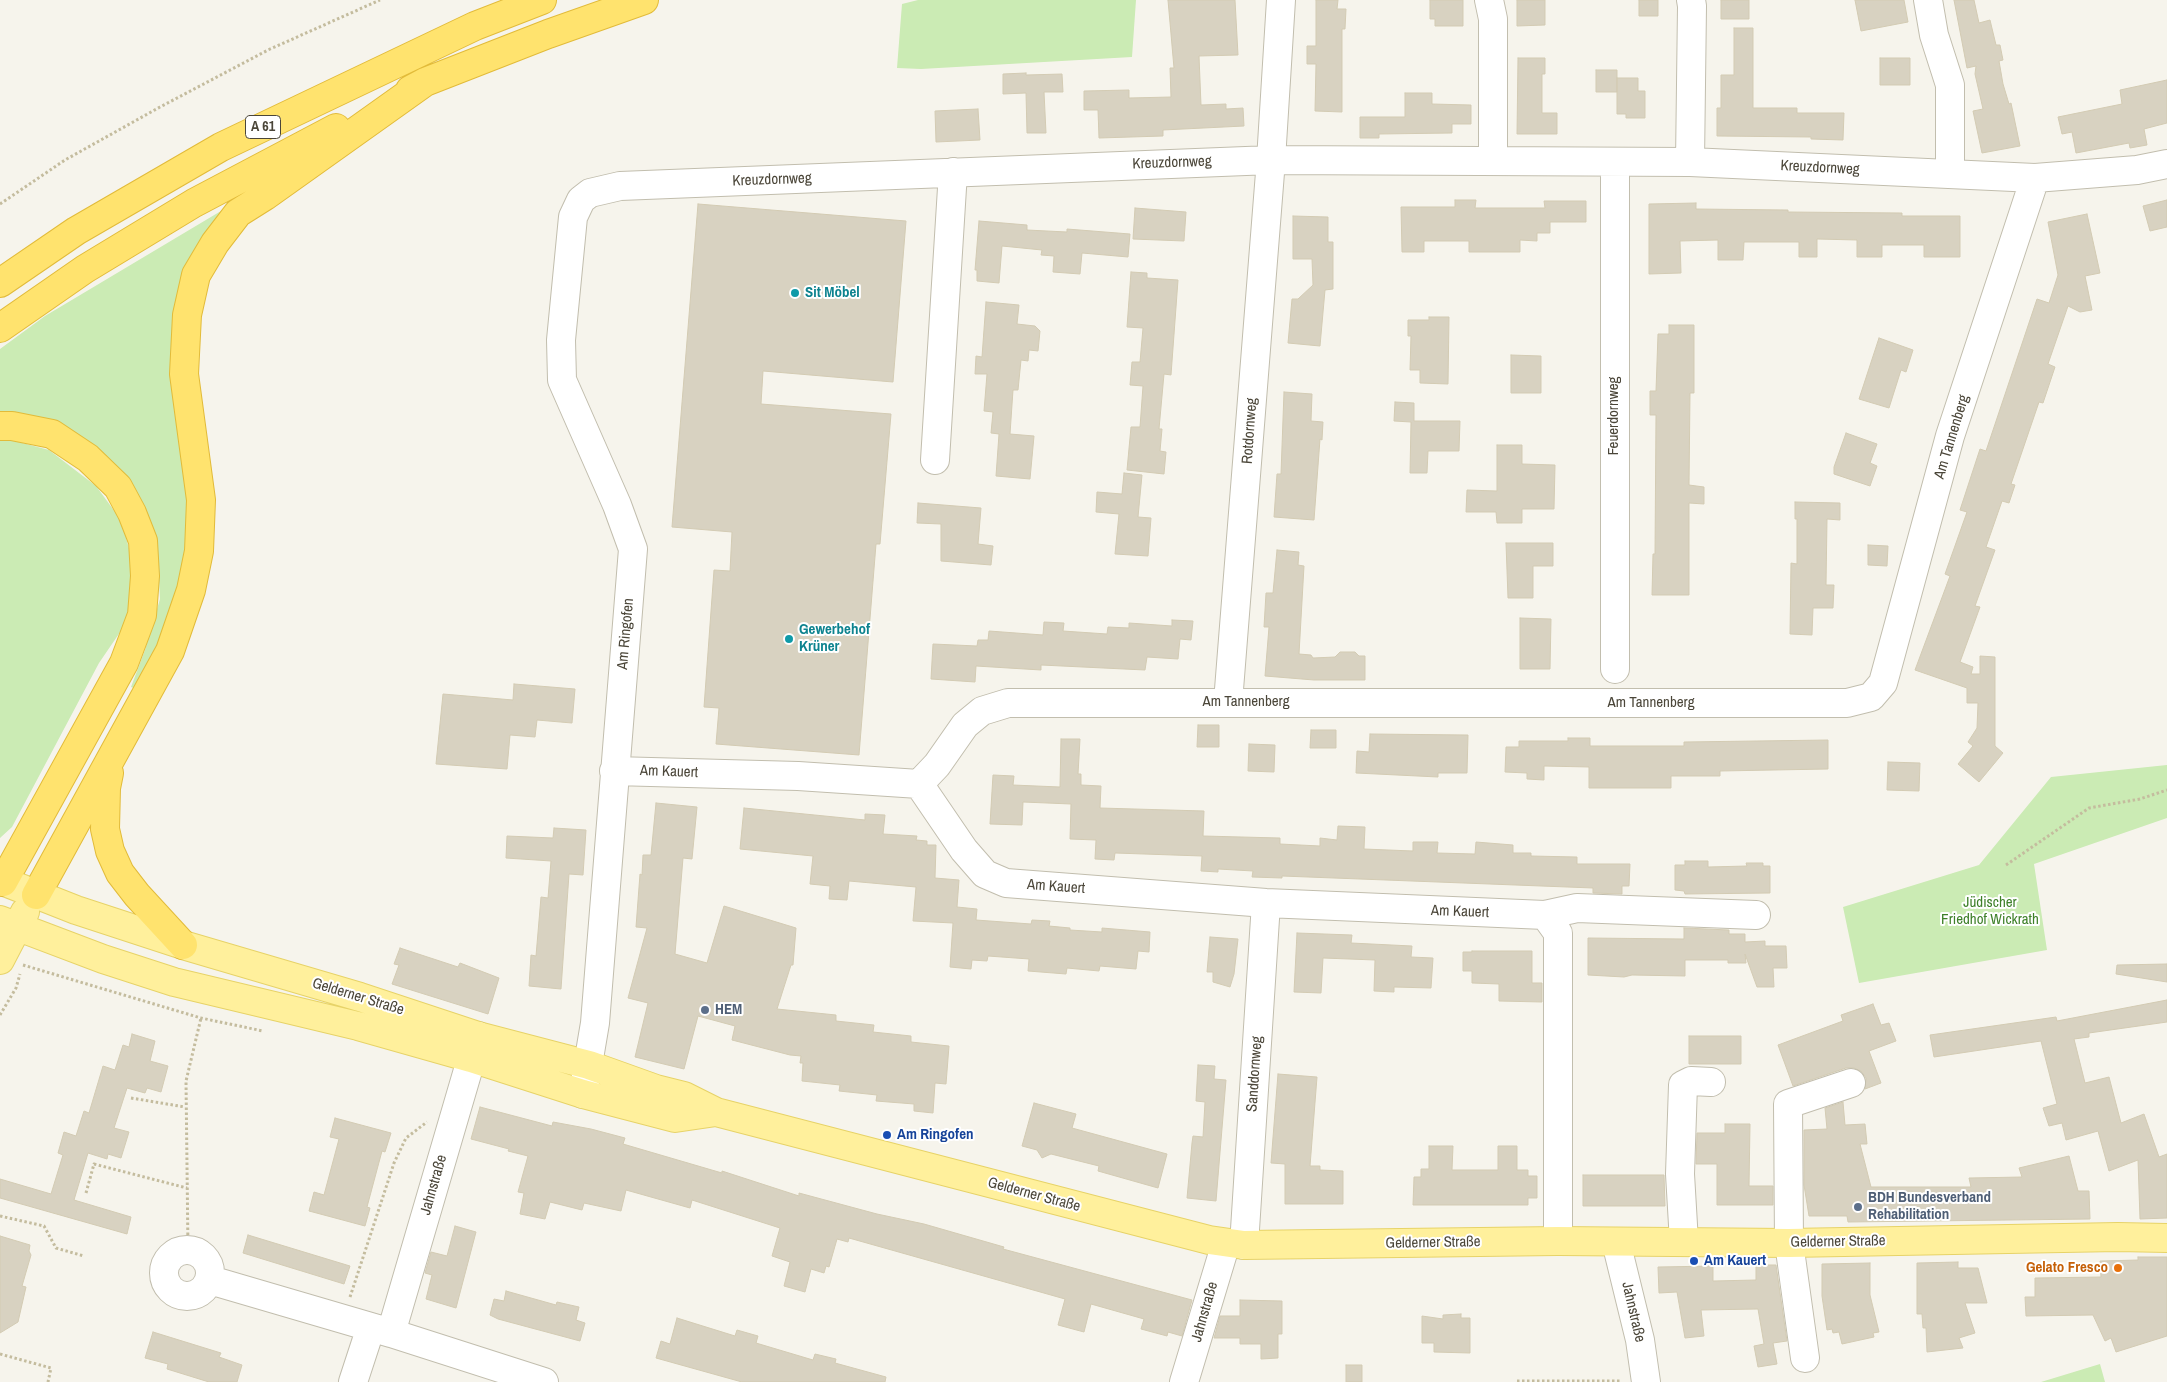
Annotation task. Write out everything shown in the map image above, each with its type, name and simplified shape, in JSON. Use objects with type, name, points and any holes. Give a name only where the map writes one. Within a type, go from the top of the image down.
[{"type":"highway","name":"A 61","points":[[0,283],[76,231],[221,148],[475,26],[542,0]]},
{"type":"highway","name":"A 61","points":[[0,328],[85,269],[194,202],[425,82],[548,34],[644,0]]},
{"type":"highway","points":[[36,895],[170,651],[192,590],[199,551],[201,500],[184,374],[187,315],[196,275],[215,243],[238,213],[266,196],[425,82]]},
{"type":"highway","points":[[0,426],[12,426],[52,434],[88,458],[118,487],[132,513],[143,541],[145,576],[142,615],[124,663],[1,883]]},
{"type":"highway","points":[[112,758],[106,788],[105,829],[110,851],[120,873],[182,945]]},
{"type":"main road","name":"Gelderner Straße","points":[[1,883],[182,945],[360,997],[583,1094],[675,1118],[716,1112]]},
{"type":"main road","points":[[0,960],[8,923],[36,895]]},
{"type":"main road","name":"Gelderner Straße","points":[[8,923],[103,959],[174,982],[358,1026],[589,1065],[656,1089],[684,1096],[716,1112],[1199,1238],[1235,1244],[1558,1241],[1789,1243],[2118,1237],[2167,1238]]},
{"type":"street","points":[[1271,160],[1281,0]]},
{"type":"street","points":[[1489,0],[1493,19],[1493,160]]},
{"type":"street","points":[[1690,0],[1692,6],[1690,162]]},
{"type":"street","points":[[1928,0],[1934,35],[1950,85],[1950,173]]},
{"type":"street","name":"Kreuzdornweg","points":[[590,192],[620,186],[1271,160],[1690,162],[2035,178],[2137,170],[2167,164]]},
{"type":"street","name":"Rotdornweg","points":[[1228,702],[1271,160]]},
{"type":"street","name":"Feuerdornweg","points":[[1615,162],[1614,530],[1616,669]]},
{"type":"street","points":[[935,460],[953,172]]},
{"type":"street","name":"Am Tannenberg","points":[[919,784],[937,765],[965,725],[982,711],[1008,703],[1847,703],[1871,697],[1883,682],[1950,436],[2035,178]]},
{"type":"street","name":"Am Ringofen","points":[[583,1094],[595,1023],[633,550],[617,505],[562,380],[561,340],[573,217],[581,200],[590,192]]},
{"type":"street","name":"Am Kauert","points":[[614,771],[798,776],[919,784],[964,850],[985,874],[1006,883],[1266,903],[1545,915],[1577,908],[1756,915]]},
{"type":"street","name":"Sanddornweg","points":[[1235,1244],[1266,903]]},
{"type":"street","points":[[1545,915],[1558,933],[1558,1241]]},
{"type":"street","name":"Jahnstraße","points":[[353,1382],[381,1330],[453,1121],[474,1047]]},
{"type":"street","points":[[1684,1242],[1680,1174],[1683,1085],[1691,1082],[1711,1082]]},
{"type":"street","points":[[1805,1358],[1789,1243],[1788,1104],[1851,1083]]},
{"type":"street","name":"Jahnstraße","points":[[1616,1242],[1640,1340],[1646,1381]]},
{"type":"street","name":"Jahnstraße","points":[[1184,1382],[1235,1244]]},
{"type":"street","points":[[188,1250],[195,1251],[206,1260],[210,1266],[210,1280],[201,1292],[195,1295],[180,1296],[168,1287],[164,1273],[167,1261],[177,1252],[188,1250]]},
{"type":"street","points":[[210,1280],[381,1330],[544,1382]]},
{"type":"path","points":[[0,204],[65,160],[160,106],[268,50],[380,0]]},
{"type":"path","points":[[2006,865],[2089,808],[2140,798],[2167,790]]},
{"type":"path","points":[[188,1250],[186,1081],[201,1018]]},
{"type":"path","points":[[131,1098],[185,1107]]},
{"type":"path","points":[[344,1320],[394,1163],[406,1138],[425,1122],[453,1121]]},
{"type":"path","points":[[86,1193],[94,1164],[187,1188]]},
{"type":"path","points":[[0,1216],[44,1226],[56,1248],[84,1256]]},
{"type":"path","points":[[0,1354],[51,1368],[48,1382]]},
{"type":"path","points":[[1517,1381],[1646,1381]]},
{"type":"green space","points":[[918,0],[1136,0],[1132,57],[921,69],[897,68],[902,4]]},
{"type":"green space","points":[[231,205],[191,266],[191,526],[188,581],[139,690],[131,687],[145,650],[160,599],[157,543],[138,496],[0,414],[0,349],[45,316]]},
{"type":"green space","points":[[0,440],[11,440],[49,450],[96,486],[121,520],[132,559],[127,622],[99,663],[12,827],[0,838]]},
{"type":"green space","name":"Jüdischer Friedhof Wickrath","points":[[2167,765],[2167,818],[2034,864],[2047,950],[1859,983],[1843,907],[1979,865],[2051,777]]},
{"type":"green space","points":[[2100,1364],[2105,1382],[2041,1382]]},
{"type":"building","points":[[1168,0],[1235,0],[1238,55],[1199,56],[1201,105],[1226,104],[1226,109],[1243,108],[1244,126],[1163,130],[1163,136],[1099,138],[1098,110],[1084,110],[1084,91],[1129,90],[1129,98],[1171,97],[1170,68],[1174,68]]},
{"type":"building","points":[[1316,0],[1338,0],[1337,9],[1346,9],[1345,29],[1342,29],[1342,112],[1315,111],[1316,64],[1307,64],[1307,46],[1316,46]]},
{"type":"building","points":[[1430,0],[1463,0],[1463,26],[1435,26],[1435,19],[1430,19]]},
{"type":"building","points":[[1517,0],[1545,0],[1545,25],[1517,26]]},
{"type":"building","points":[[1639,0],[1658,0],[1658,16],[1639,16]]},
{"type":"building","points":[[1721,0],[1749,0],[1749,19],[1721,19]]},
{"type":"building","points":[[1855,0],[1904,0],[1908,22],[1861,31]]},
{"type":"building","points":[[1954,0],[1974,0],[1979,23],[1990,20],[1996,45],[2000,45],[2003,60],[1999,61],[2003,84],[2009,104],[2011,103],[2020,146],[1982,153],[1973,111],[1983,109],[1975,74],[1976,66],[1967,68]]},
{"type":"building","points":[[1734,28],[1753,28],[1753,108],[1797,108],[1797,113],[1844,113],[1843,140],[1811,139],[1811,137],[1717,136],[1717,108],[1721,108],[1721,75],[1734,75]]},
{"type":"building","points":[[1518,58],[1545,58],[1545,74],[1542,74],[1542,113],[1557,113],[1557,134],[1517,134]]},
{"type":"building","points":[[1880,58],[1910,58],[1910,85],[1880,85]]},
{"type":"building","points":[[1596,70],[1617,70],[1617,92],[1596,92]]},
{"type":"building","points":[[1026,73],[1026,75],[1062,74],[1063,92],[1044,92],[1046,133],[1027,133],[1026,93],[1003,94],[1003,74]]},
{"type":"building","points":[[1617,78],[1638,78],[1638,91],[1645,91],[1645,118],[1626,118],[1626,114],[1617,114]]},
{"type":"building","points":[[2167,80],[2167,123],[2144,129],[2147,145],[2130,148],[2129,143],[2076,153],[2072,132],[2062,134],[2058,117],[2122,104],[2120,90]]},
{"type":"building","points":[[1405,93],[1432,93],[1432,104],[1471,105],[1471,124],[1452,124],[1452,133],[1379,134],[1379,138],[1360,138],[1360,117],[1405,117]]},
{"type":"building","points":[[978,109],[980,140],[936,142],[935,111]]},
{"type":"building","points":[[1455,200],[1476,200],[1475,208],[1545,208],[1544,201],[1586,201],[1586,222],[1550,222],[1550,233],[1537,233],[1537,241],[1520,240],[1520,252],[1469,252],[1469,241],[1424,241],[1424,252],[1402,252],[1401,207],[1455,207]]},
{"type":"building","points":[[2167,200],[2167,227],[2150,231],[2143,206]]},
{"type":"building","points":[[1696,203],[1696,209],[1902,213],[1902,216],[1960,216],[1960,257],[1924,257],[1924,245],[1882,245],[1882,257],[1857,257],[1857,240],[1817,239],[1817,257],[1799,257],[1799,242],[1744,242],[1743,260],[1718,260],[1718,240],[1680,241],[1681,273],[1649,274],[1649,204]]},
{"type":"building","points":[[698,204],[906,221],[893,382],[763,371],[761,404],[891,414],[880,544],[876,544],[859,755],[716,744],[719,708],[704,707],[714,570],[730,571],[732,532],[672,527]]},
{"type":"building","points":[[1135,208],[1186,212],[1184,241],[1133,239]]},
{"type":"building","points":[[2087,214],[2100,273],[2085,276],[2092,310],[2080,312],[2068,306],[2048,364],[2055,367],[2043,403],[2039,402],[2011,484],[2015,485],[2009,503],[2002,501],[1986,547],[1995,550],[1975,606],[1980,607],[1960,662],[1973,667],[1971,674],[1980,674],[1980,656],[1995,657],[1995,746],[2003,753],[1979,782],[1958,764],[1973,746],[1968,742],[1977,728],[1978,703],[1967,703],[1967,688],[1915,670],[1950,576],[1945,574],[1967,512],[1960,510],[1980,449],[1986,451],[2037,299],[2049,303],[2058,275],[2048,222]]},
{"type":"building","points":[[1293,216],[1328,217],[1328,242],[1333,242],[1333,289],[1325,290],[1320,346],[1288,343],[1292,299],[1298,299],[1313,285],[1312,259],[1293,259]]},
{"type":"building","points":[[979,221],[1027,225],[1027,230],[1067,232],[1067,229],[1130,234],[1128,257],[1082,253],[1080,274],[1053,272],[1054,256],[1041,255],[1042,250],[1002,246],[999,283],[977,281],[977,270],[975,270]]},
{"type":"building","points":[[1131,272],[1147,273],[1147,278],[1178,280],[1171,375],[1164,374],[1159,429],[1162,429],[1160,451],[1166,452],[1164,474],[1127,470],[1131,427],[1140,427],[1143,386],[1130,385],[1132,362],[1140,362],[1143,328],[1127,327]]},
{"type":"building","points":[[986,302],[1019,305],[1017,324],[1035,326],[1040,331],[1038,351],[1029,350],[1028,361],[1021,360],[1018,390],[1013,390],[1010,434],[1034,436],[1030,479],[996,476],[999,434],[991,433],[993,412],[984,411],[987,374],[975,374],[976,356],[982,357]]},
{"type":"building","points":[[1429,317],[1449,317],[1448,384],[1420,383],[1420,370],[1410,370],[1411,336],[1408,336],[1408,320],[1429,320]]},
{"type":"building","points":[[1669,325],[1694,325],[1694,393],[1690,393],[1689,485],[1704,487],[1704,504],[1689,503],[1689,595],[1652,595],[1653,554],[1655,554],[1656,415],[1650,415],[1650,391],[1656,391],[1658,334],[1669,334]]},
{"type":"building","points":[[1879,338],[1913,350],[1906,372],[1901,370],[1889,408],[1859,399]]},
{"type":"building","points":[[1511,355],[1541,356],[1541,393],[1511,393]]},
{"type":"building","points":[[1284,392],[1312,394],[1311,421],[1323,422],[1314,520],[1274,517],[1277,474],[1281,474]]},
{"type":"building","points":[[1395,402],[1414,403],[1414,421],[1460,421],[1459,451],[1428,451],[1427,473],[1410,473],[1411,422],[1394,421]]},
{"type":"building","points":[[1846,433],[1877,444],[1870,463],[1877,466],[1870,486],[1834,474],[1834,467]]},
{"type":"building","points":[[1497,445],[1522,445],[1522,464],[1555,465],[1554,509],[1522,509],[1522,523],[1497,523],[1496,512],[1466,512],[1467,490],[1497,491]]},
{"type":"building","points":[[1124,473],[1142,475],[1138,517],[1151,518],[1148,556],[1115,554],[1119,514],[1096,512],[1097,492],[1122,494]]},
{"type":"building","points":[[1795,502],[1840,503],[1840,520],[1827,519],[1826,585],[1834,585],[1833,608],[1813,608],[1812,635],[1790,634],[1791,563],[1797,564]]},
{"type":"building","points":[[918,503],[981,508],[978,544],[993,546],[991,565],[941,561],[941,524],[917,523]]},
{"type":"building","points":[[1506,543],[1553,543],[1553,566],[1533,566],[1533,598],[1508,598]]},
{"type":"building","points":[[1868,545],[1888,546],[1887,566],[1868,565]]},
{"type":"building","points":[[1277,550],[1299,552],[1298,565],[1304,566],[1299,654],[1311,655],[1313,658],[1335,657],[1340,652],[1355,652],[1359,656],[1365,656],[1365,680],[1314,680],[1265,676],[1269,627],[1264,627],[1266,593],[1273,593]]},
{"type":"building","points":[[1520,618],[1551,619],[1550,669],[1520,669]]},
{"type":"building","points":[[1172,620],[1193,621],[1191,640],[1180,639],[1178,659],[1147,657],[1145,670],[1041,665],[1041,670],[976,666],[975,682],[931,679],[933,644],[977,646],[978,640],[988,640],[989,631],[1043,635],[1044,622],[1064,623],[1063,631],[1107,634],[1108,627],[1129,628],[1129,623],[1172,626]]},
{"type":"building","points":[[514,684],[575,689],[572,723],[537,720],[535,737],[510,735],[507,769],[436,764],[443,694],[513,700]]},
{"type":"building","points":[[1198,725],[1219,725],[1219,747],[1197,747]]},
{"type":"building","points":[[1311,730],[1336,730],[1336,748],[1310,748]]},
{"type":"building","points":[[1370,734],[1468,735],[1467,773],[1438,773],[1438,777],[1356,773],[1357,751],[1369,752]]},
{"type":"building","points":[[1568,738],[1590,738],[1590,746],[1684,746],[1684,742],[1828,740],[1828,769],[1720,771],[1720,776],[1671,776],[1671,788],[1589,788],[1589,767],[1544,766],[1544,780],[1527,779],[1527,773],[1505,772],[1506,747],[1519,747],[1519,741],[1568,741]]},
{"type":"building","points":[[1061,739],[1080,739],[1078,774],[1081,774],[1081,785],[1101,786],[1100,808],[1204,811],[1203,836],[1280,838],[1280,844],[1320,846],[1320,838],[1337,840],[1338,826],[1365,827],[1364,849],[1413,851],[1413,842],[1438,842],[1437,853],[1475,854],[1476,842],[1513,845],[1513,853],[1531,853],[1531,856],[1577,857],[1577,864],[1630,864],[1629,886],[1622,886],[1622,894],[1593,893],[1593,888],[1282,876],[1282,878],[1252,877],[1253,871],[1218,869],[1218,872],[1201,871],[1202,856],[1115,853],[1114,860],[1095,859],[1096,840],[1070,839],[1071,804],[1023,802],[1022,825],[990,824],[993,775],[1014,776],[1013,785],[1060,787]]},
{"type":"building","points":[[1249,744],[1275,745],[1274,772],[1248,771]]},
{"type":"building","points":[[1888,762],[1920,763],[1919,791],[1887,790]]},
{"type":"building","points":[[656,803],[697,807],[692,859],[683,858],[675,954],[707,963],[724,906],[796,928],[793,965],[791,965],[777,1009],[836,1015],[836,1021],[874,1025],[873,1032],[911,1036],[911,1042],[949,1046],[946,1084],[935,1083],[933,1113],[914,1111],[914,1104],[876,1101],[877,1095],[839,1091],[840,1085],[802,1081],[803,1063],[800,1063],[801,1056],[790,1055],[732,1040],[735,1026],[698,1016],[684,1069],[635,1057],[648,1003],[628,998],[647,928],[636,927],[643,855],[651,855]]},
{"type":"building","points":[[744,808],[865,820],[865,814],[885,815],[883,834],[917,836],[916,840],[927,841],[927,845],[936,845],[935,878],[959,880],[957,907],[977,909],[976,920],[1031,924],[1032,920],[1050,921],[1049,926],[1070,928],[1070,930],[1102,932],[1102,928],[1150,932],[1149,952],[1138,951],[1136,969],[1100,966],[1099,971],[1067,968],[1066,974],[1028,971],[1029,959],[988,956],[987,961],[972,960],[971,969],[950,967],[953,923],[913,921],[916,887],[849,881],[847,900],[829,899],[830,886],[810,884],[813,856],[740,849]]},
{"type":"building","points":[[554,828],[586,830],[583,875],[569,874],[561,989],[529,986],[531,955],[536,956],[541,897],[548,898],[551,861],[506,858],[507,836],[553,838]]},
{"type":"building","points":[[1685,861],[1708,861],[1708,867],[1747,866],[1746,863],[1763,863],[1763,866],[1770,866],[1770,893],[1685,894],[1684,891],[1675,890],[1675,865],[1685,865]]},
{"type":"building","points":[[1684,928],[1729,930],[1729,934],[1745,934],[1745,942],[1765,941],[1765,946],[1786,946],[1787,968],[1773,968],[1774,987],[1757,987],[1745,954],[1746,963],[1728,963],[1728,960],[1685,960],[1685,976],[1632,975],[1624,977],[1588,975],[1588,938],[1684,939]]},
{"type":"building","points":[[1297,933],[1352,935],[1351,943],[1412,946],[1411,957],[1433,958],[1431,988],[1394,987],[1394,992],[1374,991],[1375,960],[1323,958],[1321,993],[1294,992]]},
{"type":"building","points":[[1210,937],[1238,939],[1234,974],[1230,987],[1213,982],[1213,972],[1207,972]]},
{"type":"building","points":[[400,948],[458,967],[460,963],[499,978],[488,1014],[392,984],[399,965],[394,964]]},
{"type":"building","points":[[1532,951],[1532,983],[1542,983],[1542,1002],[1499,1001],[1499,984],[1472,983],[1472,971],[1463,971],[1463,952]]},
{"type":"building","points":[[2167,964],[2167,982],[2116,974],[2117,965]]},
{"type":"building","points":[[2167,1000],[2167,1022],[2089,1033],[2089,1037],[2074,1039],[2085,1083],[2109,1077],[2121,1123],[2144,1114],[2159,1157],[2167,1154],[2167,1218],[2140,1219],[2138,1160],[2109,1171],[2098,1131],[2066,1140],[2062,1123],[2049,1126],[2043,1108],[2057,1104],[2041,1041],[1934,1057],[1930,1035],[2056,1017],[2057,1021]]},
{"type":"building","points":[[1873,1004],[1881,1025],[1889,1023],[1896,1041],[1869,1051],[1881,1083],[1865,1089],[1866,1078],[1861,1071],[1854,1068],[1846,1068],[1793,1086],[1778,1045],[1843,1021],[1841,1015]]},
{"type":"building","points":[[132,1034],[155,1041],[150,1061],[168,1066],[161,1092],[147,1088],[145,1093],[127,1088],[114,1128],[129,1132],[121,1158],[108,1154],[107,1159],[88,1153],[74,1200],[131,1217],[127,1234],[0,1198],[0,1179],[51,1194],[63,1155],[58,1153],[64,1132],[76,1136],[84,1111],[89,1113],[103,1066],[115,1070],[123,1045],[129,1047]]},
{"type":"building","points":[[1689,1036],[1741,1036],[1741,1064],[1689,1064]]},
{"type":"building","points":[[1198,1065],[1215,1066],[1214,1079],[1226,1080],[1216,1201],[1187,1198],[1193,1136],[1203,1137],[1205,1102],[1196,1101]]},
{"type":"building","points":[[1278,1074],[1317,1077],[1310,1166],[1320,1166],[1320,1170],[1343,1171],[1343,1204],[1285,1204],[1285,1164],[1271,1163]]},
{"type":"building","points":[[1843,1102],[1845,1125],[1865,1124],[1867,1144],[1860,1144],[1871,1187],[1971,1187],[1969,1178],[2022,1177],[2019,1168],[2069,1156],[2078,1191],[2089,1191],[2090,1219],[1848,1222],[1847,1216],[1809,1216],[1804,1185],[1804,1130],[1827,1129],[1825,1108]]},
{"type":"building","points":[[1034,1103],[1076,1114],[1072,1128],[1167,1154],[1158,1188],[1098,1171],[1099,1166],[1051,1154],[1042,1158],[1037,1150],[1022,1146]]},
{"type":"building","points":[[480,1107],[552,1126],[553,1122],[625,1138],[623,1144],[722,1173],[722,1171],[799,1196],[799,1193],[877,1214],[924,1224],[1004,1247],[1003,1249],[1192,1300],[1182,1336],[1168,1332],[1167,1336],[1141,1329],[1144,1319],[1091,1304],[1084,1332],[1058,1325],[1065,1299],[849,1238],[848,1242],[837,1239],[829,1267],[826,1266],[824,1273],[811,1269],[805,1292],[784,1286],[790,1262],[772,1256],[780,1228],[692,1200],[690,1208],[626,1190],[621,1211],[584,1203],[582,1210],[550,1202],[545,1219],[520,1214],[524,1193],[518,1192],[528,1156],[471,1139]]},
{"type":"building","points":[[335,1118],[391,1133],[385,1152],[382,1151],[367,1207],[370,1208],[365,1226],[309,1211],[314,1192],[324,1195],[339,1139],[330,1137]]},
{"type":"building","points":[[1725,1124],[1750,1124],[1749,1186],[1773,1186],[1773,1205],[1717,1205],[1717,1164],[1696,1164],[1697,1133],[1725,1133]]},
{"type":"building","points":[[1429,1146],[1453,1146],[1452,1170],[1498,1170],[1498,1146],[1517,1146],[1517,1170],[1528,1170],[1528,1176],[1537,1176],[1537,1198],[1528,1198],[1528,1205],[1413,1205],[1414,1177],[1421,1177],[1421,1169],[1429,1169]]},
{"type":"building","points":[[1583,1175],[1664,1175],[1665,1206],[1583,1206]]},
{"type":"building","points":[[455,1226],[476,1232],[456,1308],[426,1299],[432,1275],[425,1273],[431,1252],[447,1256]]},
{"type":"building","points":[[248,1235],[350,1266],[344,1284],[243,1253]]},
{"type":"building","points":[[0,1236],[30,1245],[29,1251],[31,1255],[22,1286],[26,1287],[18,1322],[0,1333]]},
{"type":"building","points":[[2138,1257],[2167,1257],[2167,1336],[2116,1352],[2111,1338],[2105,1341],[2093,1315],[2026,1316],[2025,1297],[2035,1297],[2035,1278],[2101,1277],[2100,1261],[2138,1260]]},
{"type":"building","points":[[1958,1262],[1958,1268],[1978,1268],[1987,1303],[1965,1303],[1975,1333],[1959,1338],[1963,1348],[1927,1352],[1926,1328],[1923,1328],[1922,1314],[1917,1314],[1917,1263]]},
{"type":"building","points":[[1870,1263],[1870,1295],[1879,1332],[1873,1333],[1874,1337],[1842,1344],[1839,1332],[1833,1333],[1832,1329],[1827,1330],[1822,1296],[1822,1264]]},
{"type":"building","points":[[1756,1265],[1776,1265],[1787,1341],[1773,1343],[1777,1364],[1758,1367],[1754,1346],[1764,1344],[1758,1309],[1701,1310],[1704,1336],[1685,1338],[1677,1292],[1659,1293],[1658,1267],[1713,1266],[1713,1281],[1756,1280]]},
{"type":"building","points":[[506,1291],[556,1305],[557,1302],[579,1307],[576,1320],[585,1323],[580,1341],[498,1319],[490,1315],[494,1299],[504,1301]]},
{"type":"building","points":[[1240,1300],[1282,1301],[1282,1334],[1278,1334],[1278,1358],[1261,1359],[1261,1344],[1240,1344],[1240,1338],[1214,1338],[1220,1316],[1240,1316]]},
{"type":"building","points":[[1461,1314],[1461,1318],[1470,1318],[1470,1353],[1434,1352],[1434,1343],[1422,1343],[1422,1316],[1443,1319],[1443,1315]]},
{"type":"building","points":[[677,1318],[735,1336],[737,1330],[758,1336],[756,1343],[813,1360],[815,1354],[836,1359],[835,1363],[886,1377],[885,1382],[742,1382],[656,1358],[661,1341],[670,1344]]},
{"type":"building","points":[[153,1332],[221,1353],[219,1357],[242,1365],[237,1382],[209,1382],[167,1369],[168,1364],[145,1358]]},
{"type":"building","points":[[1346,1365],[1362,1365],[1362,1382],[1346,1382]]},
{"type":"place","name":"Sit Möbel","points":[[795,293]]},
{"type":"place","name":"Gewerbehof Krüner","points":[[789,639]]},
{"type":"place","name":"HEM","points":[[705,1010]]},
{"type":"place","name":"Am Ringofen","points":[[887,1135]]},
{"type":"place","name":"BDH Bundesverband Rehabilitation","points":[[1858,1207]]},
{"type":"place","name":"Am Kauert","points":[[1694,1261]]},
{"type":"place","name":"Gelato Fresco","points":[[2118,1268]]}]
